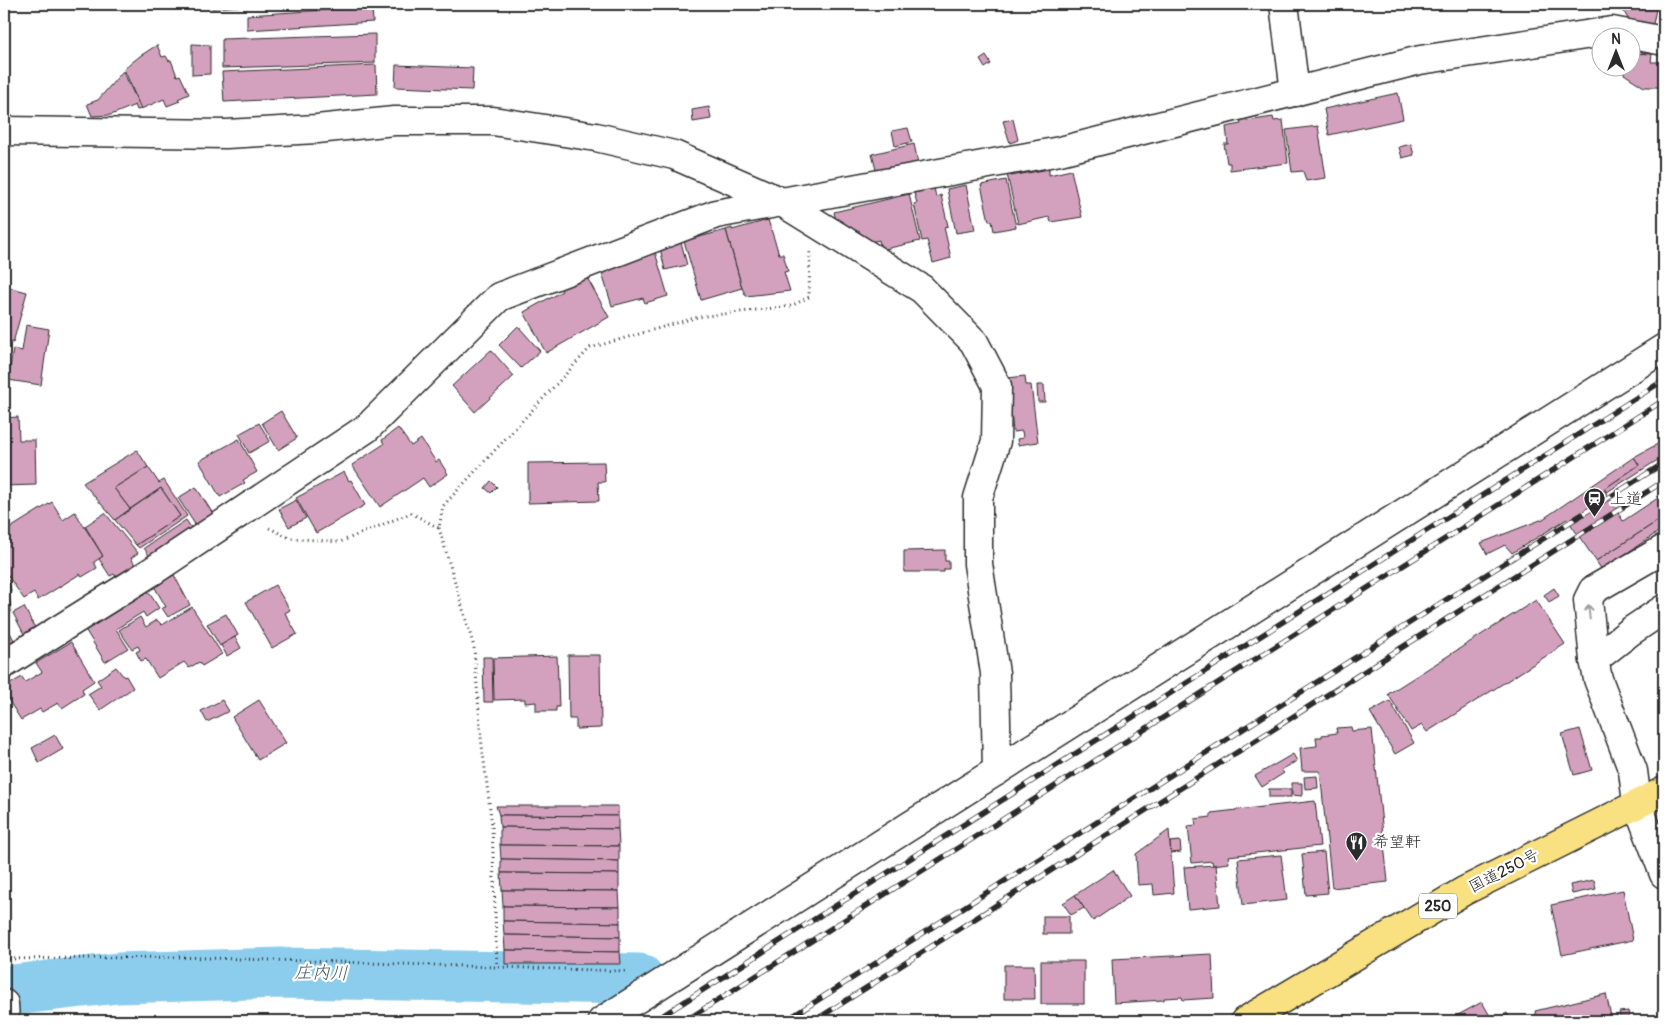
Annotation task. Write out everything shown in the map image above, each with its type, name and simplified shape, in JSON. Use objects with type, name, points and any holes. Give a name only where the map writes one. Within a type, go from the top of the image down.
[{"type":"highway","name":"国道250号","points":[[1245,1021],[1464,891],[1664,790]]},
{"type":"street","points":[[1284,4],[1295,92]]},
{"type":"street","points":[[4,664],[152,572],[367,428],[499,297],[716,214],[1060,151],[1420,60],[1612,31],[1664,41]]},
{"type":"street","points":[[4,131],[226,134],[317,129],[394,121],[493,121],[596,137],[674,155],[782,202],[922,289],[974,342],[997,386],[996,441],[978,498],[978,564],[995,673],[997,770]]},
{"type":"street","points":[[602,1021],[1664,348]]},
{"type":"street","points":[[1664,549],[1593,590],[1588,600],[1594,660],[1601,686],[1633,771],[1637,803],[1664,874]]},
{"type":"street","points":[[1594,660],[1631,631],[1664,610]]},
{"type":"street","points":[[4,1004],[5,1021]]},
{"type":"path","points":[[497,967],[492,825],[481,738],[474,647],[439,528],[443,506],[590,348],[698,316],[791,306],[808,297],[810,220]]},
{"type":"path","points":[[240,514],[290,538],[340,542],[411,513],[439,528]]},
{"type":"path","points":[[4,959],[176,957],[631,971]]},
{"type":"building","points":[[212,4],[268,4],[212,8]]},
{"type":"building","points":[[1619,4],[1657,4],[1652,29],[1632,25]]},
{"type":"building","points":[[372,7],[373,22],[247,30],[247,15]]},
{"type":"building","points":[[375,34],[375,63],[222,68],[222,39]]},
{"type":"building","points":[[192,44],[210,45],[210,74],[192,75]]},
{"type":"building","points":[[157,45],[162,57],[166,56],[169,61],[171,60],[177,76],[180,75],[189,94],[178,99],[180,101],[167,106],[164,99],[141,109],[124,69]]},
{"type":"building","points":[[1640,53],[1652,54],[1651,62],[1661,62],[1660,87],[1644,87],[1630,78],[1640,78]]},
{"type":"building","points":[[986,56],[991,64],[985,68],[980,60]]},
{"type":"building","points":[[376,65],[377,94],[224,102],[222,72]]},
{"type":"building","points":[[396,65],[473,68],[472,90],[395,87]]},
{"type":"building","points":[[123,71],[141,109],[137,110],[135,105],[111,115],[92,116],[87,104],[98,100]]},
{"type":"building","points":[[1398,93],[1403,119],[1329,135],[1324,109]]},
{"type":"building","points":[[709,107],[711,119],[693,122],[692,110]]},
{"type":"building","points":[[1273,117],[1274,121],[1283,120],[1288,163],[1230,170],[1230,163],[1227,163],[1224,144],[1228,144],[1226,127],[1241,124],[1240,122]]},
{"type":"building","points":[[1013,119],[1018,140],[1010,143],[1003,121]]},
{"type":"building","points":[[1318,126],[1326,178],[1306,181],[1303,171],[1292,172],[1286,130]]},
{"type":"building","points":[[908,128],[912,142],[895,146],[892,131]]},
{"type":"building","points":[[914,144],[919,168],[878,178],[872,154]]},
{"type":"building","points":[[1411,144],[1414,155],[1402,158],[1399,147]]},
{"type":"building","points":[[1049,169],[1049,175],[1071,170],[1082,217],[1051,222],[1049,217],[1018,224],[1007,174],[1011,172],[1011,176]]},
{"type":"building","points":[[1006,180],[1016,227],[994,231],[992,221],[989,221],[981,185]]},
{"type":"building","points":[[966,185],[975,230],[956,233],[947,189]]},
{"type":"building","points":[[934,188],[936,197],[941,195],[948,226],[944,227],[951,258],[933,263],[927,240],[922,241],[914,204],[917,203],[914,193]]},
{"type":"building","points":[[909,194],[920,241],[881,250],[879,240],[862,244],[859,230],[839,234],[834,212]]},
{"type":"building","points":[[768,220],[779,254],[783,254],[788,271],[784,272],[790,291],[746,296],[742,288],[726,230]]},
{"type":"building","points":[[726,230],[742,288],[701,300],[684,241]]},
{"type":"building","points":[[681,242],[687,265],[665,270],[660,248]]},
{"type":"building","points":[[655,252],[668,296],[645,303],[643,298],[612,306],[601,270]]},
{"type":"building","points":[[585,274],[609,317],[546,353],[524,312],[562,291],[561,288]]},
{"type":"building","points":[[4,286],[27,292],[13,343],[4,340]]},
{"type":"building","points":[[26,325],[49,329],[41,385],[8,380],[13,349],[22,351]]},
{"type":"building","points":[[518,326],[540,351],[521,368],[499,345]]},
{"type":"building","points":[[491,350],[514,376],[475,412],[452,386]]},
{"type":"building","points":[[1025,376],[1026,385],[1031,385],[1038,442],[1018,445],[1017,439],[1023,438],[1022,431],[1013,432],[1008,378]]},
{"type":"building","points":[[1037,385],[1044,385],[1045,402],[1038,402]]},
{"type":"building","points":[[281,411],[297,438],[278,450],[262,423]]},
{"type":"building","points":[[18,417],[19,440],[35,440],[36,485],[4,486],[4,418]]},
{"type":"building","points":[[259,423],[270,441],[249,453],[239,434]]},
{"type":"building","points":[[398,428],[411,446],[421,439],[436,462],[439,460],[448,474],[429,487],[423,478],[380,507],[352,465],[384,444],[382,440]]},
{"type":"building","points":[[239,439],[257,472],[243,480],[245,483],[220,497],[199,461]]},
{"type":"building","points":[[1663,441],[1664,456],[1607,492],[1604,489],[1639,465],[1634,457]]},
{"type":"building","points":[[137,450],[148,467],[114,488],[130,509],[115,520],[83,483]]},
{"type":"building","points":[[1634,457],[1639,465],[1604,489],[1623,521],[1661,496],[1664,501],[1664,517],[1596,561],[1567,519],[1512,553],[1505,545],[1487,554],[1481,543],[1543,519]]},
{"type":"building","points":[[604,462],[605,482],[598,482],[599,501],[528,503],[528,463]]},
{"type":"building","points":[[148,467],[159,483],[164,480],[187,516],[139,548],[136,545],[180,516],[161,488],[130,509],[114,488]]},
{"type":"building","points":[[344,472],[349,481],[351,480],[365,505],[316,533],[296,498]]},
{"type":"building","points":[[491,481],[497,487],[491,493],[485,488]]},
{"type":"building","points":[[196,487],[215,517],[198,529],[178,498]]},
{"type":"building","points":[[161,488],[180,516],[136,545],[115,520]]},
{"type":"building","points":[[296,500],[306,518],[289,527],[279,509]]},
{"type":"building","points":[[52,502],[63,520],[75,512],[103,556],[94,562],[97,568],[82,577],[80,574],[38,600],[34,593],[24,599],[4,570],[4,532]]},
{"type":"building","points":[[105,513],[138,553],[131,558],[137,568],[118,579],[114,574],[110,576],[99,559],[103,556],[85,526]]},
{"type":"building","points":[[1664,517],[1664,528],[1602,570],[1596,561]]},
{"type":"building","points":[[186,520],[194,532],[152,560],[144,548]]},
{"type":"building","points":[[945,550],[945,561],[949,561],[949,569],[944,569],[944,572],[904,572],[904,551]]},
{"type":"building","points":[[174,575],[190,605],[168,617],[162,608],[166,607],[154,586]]},
{"type":"building","points":[[9,580],[11,612],[4,613],[4,581]]},
{"type":"building","points":[[275,585],[290,610],[285,613],[297,634],[272,648],[246,602]]},
{"type":"building","points":[[146,588],[159,608],[146,617],[143,612],[116,629],[128,648],[105,662],[83,626]]},
{"type":"building","points":[[1554,588],[1559,596],[1549,602],[1544,595]]},
{"type":"building","points":[[1536,600],[1565,644],[1427,732],[1422,725],[1411,731],[1388,694]]},
{"type":"building","points":[[24,607],[35,628],[24,634],[13,613]]},
{"type":"building","points":[[192,607],[222,654],[202,666],[199,662],[189,668],[184,662],[158,678],[146,659],[141,661],[136,652],[140,650],[138,646],[132,649],[119,630],[140,617],[146,627],[157,620],[162,625]]},
{"type":"building","points":[[226,614],[238,635],[220,646],[207,624]]},
{"type":"building","points":[[4,617],[14,640],[4,646]]},
{"type":"building","points":[[235,637],[241,648],[227,656],[221,645]]},
{"type":"building","points":[[71,642],[94,681],[82,689],[84,694],[62,708],[58,703],[42,712],[40,709],[21,720],[4,693],[10,684],[22,677],[25,682],[42,672],[36,663]]},
{"type":"building","points":[[568,655],[600,655],[601,728],[576,729],[576,719],[569,719]]},
{"type":"building","points":[[557,656],[559,707],[556,707],[556,711],[536,711],[536,702],[525,703],[525,699],[494,700],[493,658]]},
{"type":"building","points":[[483,657],[492,657],[493,702],[484,702]]},
{"type":"building","points":[[116,667],[124,677],[126,676],[133,688],[100,710],[88,694],[101,686],[97,680]]},
{"type":"building","points":[[222,700],[229,711],[207,722],[201,711]]},
{"type":"building","points":[[259,700],[286,743],[258,760],[232,717]]},
{"type":"building","points":[[1390,701],[1414,743],[1395,754],[1370,712]]},
{"type":"building","points":[[1351,727],[1352,731],[1372,729],[1388,882],[1332,888],[1320,771],[1302,771],[1300,748],[1317,746],[1316,737],[1337,733],[1336,728]]},
{"type":"building","points":[[1580,729],[1592,770],[1574,775],[1562,734]]},
{"type":"building","points":[[55,735],[63,749],[39,763],[32,748]]},
{"type":"building","points":[[1293,754],[1297,761],[1281,770],[1284,773],[1262,787],[1255,776]]},
{"type":"building","points":[[1317,776],[1318,788],[1305,789],[1304,777]]},
{"type":"building","points":[[1292,783],[1302,783],[1302,796],[1292,795]]},
{"type":"building","points":[[1269,789],[1291,789],[1291,797],[1269,797]]},
{"type":"building","points":[[1315,801],[1320,846],[1228,856],[1229,863],[1213,865],[1212,861],[1192,863],[1188,826],[1196,825],[1195,819],[1211,817],[1211,813]]},
{"type":"building","points":[[496,806],[618,806],[618,816],[499,815]]},
{"type":"building","points":[[499,815],[618,816],[618,829],[500,827]]},
{"type":"building","points":[[500,827],[618,829],[619,846],[500,845]]},
{"type":"building","points":[[1169,830],[1174,893],[1154,895],[1153,884],[1138,885],[1136,854]]},
{"type":"building","points":[[1180,841],[1181,852],[1171,853],[1170,842]]},
{"type":"building","points":[[500,845],[619,846],[619,861],[501,859]]},
{"type":"building","points":[[1324,852],[1328,893],[1306,895],[1302,854]]},
{"type":"building","points":[[1281,855],[1287,900],[1243,905],[1238,859]]},
{"type":"building","points":[[501,859],[619,861],[619,874],[501,873]]},
{"type":"building","points":[[1216,865],[1220,906],[1188,909],[1184,867]]},
{"type":"building","points":[[1113,870],[1130,896],[1093,921],[1075,895]]},
{"type":"building","points":[[501,873],[619,874],[619,891],[502,890]]},
{"type":"building","points":[[1594,880],[1596,889],[1572,894],[1570,885]]},
{"type":"building","points":[[502,890],[619,891],[620,907],[503,906]]},
{"type":"building","points":[[1623,890],[1633,940],[1562,955],[1551,905]]},
{"type":"building","points":[[1075,895],[1084,908],[1071,915],[1063,903]]},
{"type":"building","points":[[503,906],[620,907],[620,923],[503,921]]},
{"type":"building","points":[[1043,916],[1069,916],[1069,934],[1043,934]]},
{"type":"building","points":[[503,921],[620,923],[620,937],[504,935]]},
{"type":"building","points":[[504,935],[620,937],[620,952],[505,950]]},
{"type":"building","points":[[505,950],[620,952],[621,964],[505,964]]},
{"type":"building","points":[[1212,954],[1214,998],[1183,1000],[1182,997],[1114,1003],[1112,959]]},
{"type":"building","points":[[1041,961],[1084,961],[1084,1004],[1041,1004]]},
{"type":"building","points":[[1004,965],[1034,965],[1035,999],[1004,999]]},
{"type":"building","points":[[1606,994],[1612,1021],[1538,1021],[1535,1011]]},
{"type":"building","points":[[1482,1002],[1493,1021],[1447,1021]]},
{"type":"building","points":[[1628,1011],[1630,1021],[1621,1021],[1619,1012]]},
{"type":"building","points":[[1507,1013],[1511,1021],[1493,1021]]},
{"type":"waterway","name":"庄内川","points":[[4,991],[118,978],[283,973],[639,979]]},
{"type":"railway","points":[[654,1021],[1664,380]]},
{"type":"railway","points":[[685,1021],[1664,400]]},
{"type":"railway","points":[[785,1021],[1664,463]]},
{"type":"railway","points":[[814,1021],[1664,481]]},
{"type":"place","name":"上道","points":[[1594,518]]},
{"type":"place","name":"希望軒","points":[[1357,861]]}]
